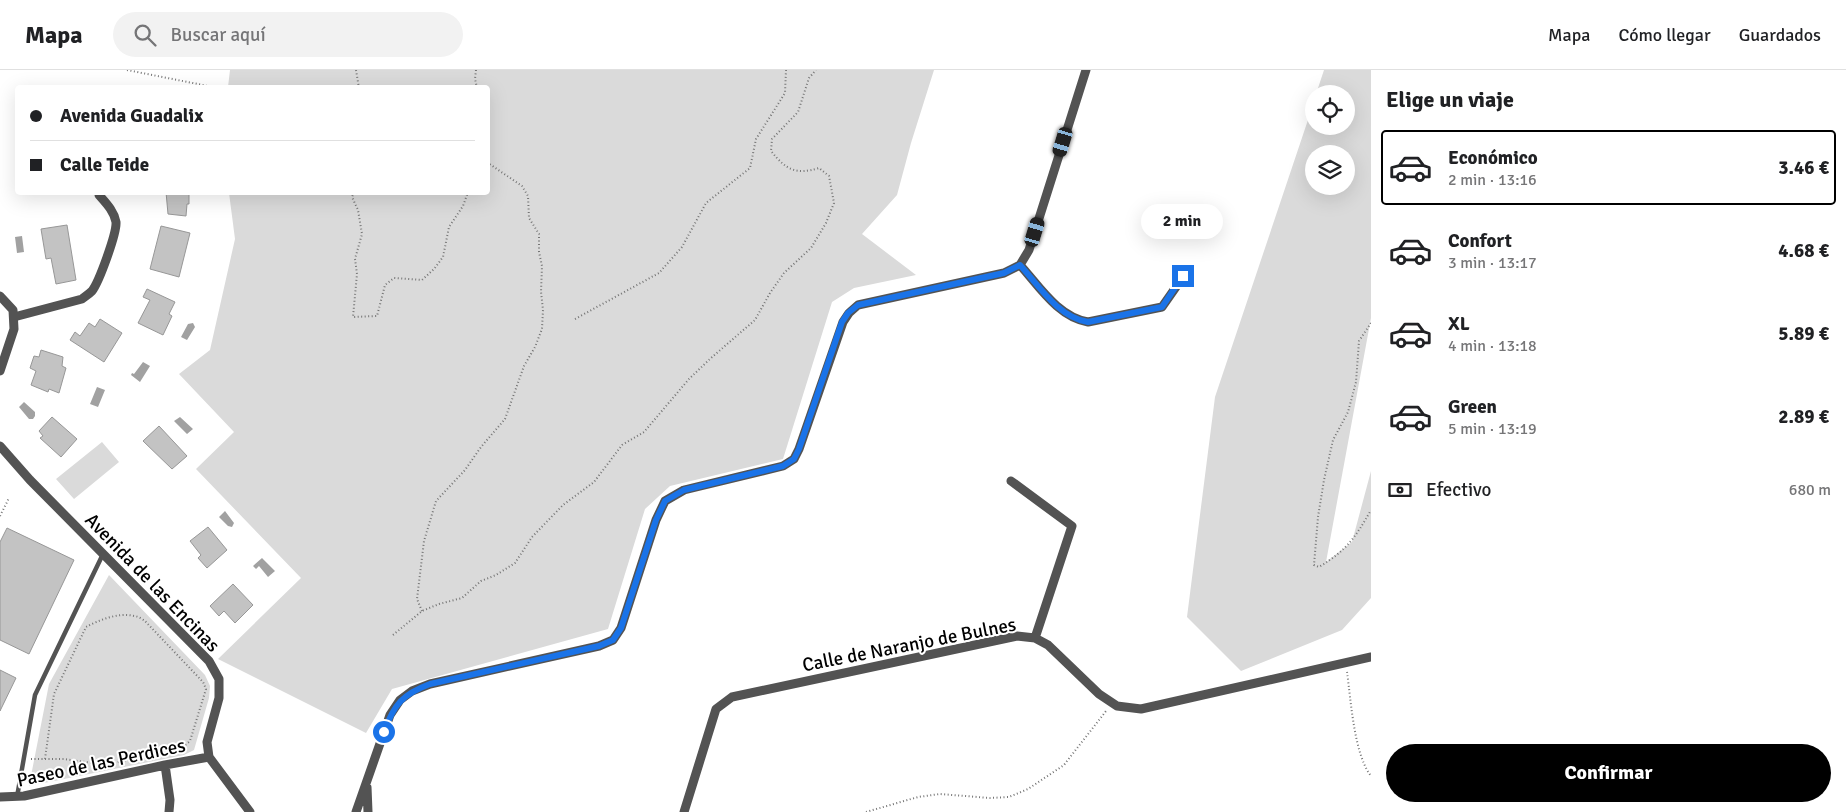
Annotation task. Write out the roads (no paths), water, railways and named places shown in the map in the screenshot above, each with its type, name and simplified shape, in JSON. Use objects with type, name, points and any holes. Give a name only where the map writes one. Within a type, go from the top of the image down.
[{"type":"street","points":[[356,812],[390,715],[400,700],[412,691],[430,684],[599,646],[613,640],[621,628],[656,520],[665,501],[684,490],[783,466],[794,459],[842,322],[848,313],[858,305],[1004,273],[1020,265],[1029,250],[1086,70]]},
{"type":"street","points":[[14,317],[82,298],[91,292],[97,282],[116,232],[116,220],[108,205],[99,195]]},
{"type":"street","points":[[1020,265],[1063,312],[1077,320],[1088,322],[1162,307],[1183,276]]},
{"type":"street","points":[[0,296],[12,310],[14,317],[14,329],[0,371]]},
{"type":"street","name":"Avenida de las Encinas","points":[[0,446],[30,480],[209,661],[219,679],[219,698],[207,742],[208,757]]},
{"type":"street","points":[[1011,481],[1072,526],[1035,638]]},
{"type":"street","name":"Calle de Naranjo de Bulnes","points":[[684,812],[716,709],[732,698],[1017,636],[1035,638],[1048,645],[1099,694],[1117,706],[1141,709],[1371,657]]},
{"type":"street","points":[[208,757],[250,812]]},
{"type":"street","name":"Paseo de las Perdices","points":[[0,797],[17,797],[208,757]]},
{"type":"street","points":[[165,765],[170,800],[169,812]]},
{"type":"street","points":[[367,782],[368,812]]},
{"type":"lane","points":[[17,797],[35,695],[103,554]]}]
